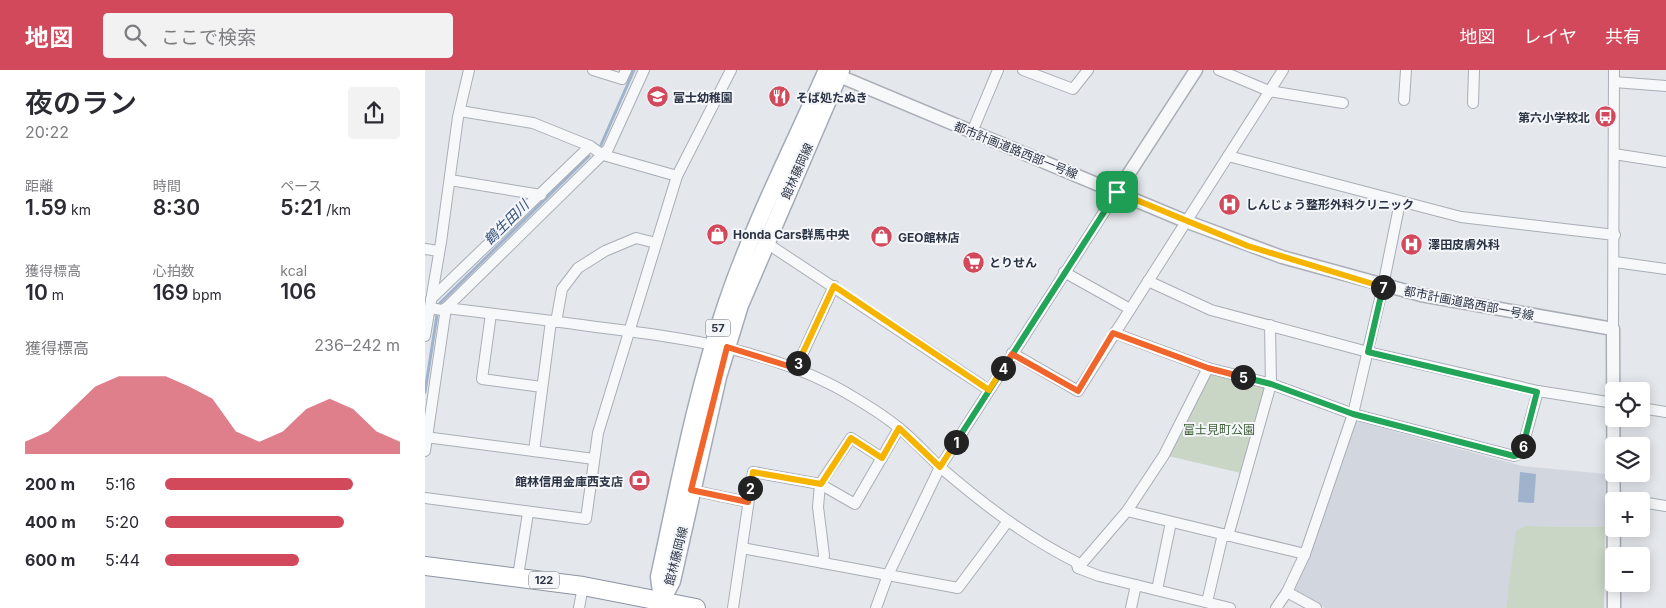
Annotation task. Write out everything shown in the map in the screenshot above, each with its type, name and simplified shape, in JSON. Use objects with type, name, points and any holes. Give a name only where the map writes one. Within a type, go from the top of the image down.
[{"type":"highway","name":"122","points":[[425,566],[519,576],[662,600],[696,608]]},
{"type":"main road","name":"館林藤岡線","points":[[662,600],[672,580],[720,346],[740,306],[832,71]]},
{"type":"main road","name":"館林藤岡線","points":[[662,600],[659,577],[694,417],[720,346],[753,236],[832,71]]},
{"type":"street","points":[[425,336],[460,111],[469,70]]},
{"type":"street","points":[[593,70],[622,79],[626,70]]},
{"type":"street","points":[[425,451],[446,308],[608,149],[644,70]]},
{"type":"street","points":[[425,498],[586,519],[598,433],[677,176],[731,70]]},
{"type":"street","points":[[972,132],[998,70]]},
{"type":"street","points":[[1023,70],[1073,89],[1089,70]]},
{"type":"street","points":[[876,608],[888,575],[940,467],[1196,70]]},
{"type":"street","points":[[1219,70],[1269,91],[1343,103]]},
{"type":"street","points":[[1012,354],[1078,391],[1113,333],[1283,70]]},
{"type":"street","points":[[1405,100],[1406,70]]},
{"type":"street","points":[[1473,103],[1474,70]]},
{"type":"street","points":[[1613,382],[1615,70]]},
{"type":"street","name":"都市計画道路西部一号線","points":[[832,71],[972,132],[1248,246],[1383,286],[1510,312],[1613,329]]},
{"type":"street","points":[[1614,82],[1666,86]]},
{"type":"street","points":[[460,111],[533,123],[590,146],[603,154],[677,176]]},
{"type":"street","points":[[429,305],[590,146]]},
{"type":"street","points":[[1614,154],[1666,162]]},
{"type":"street","points":[[1228,156],[1466,218],[1615,235]]},
{"type":"street","points":[[450,180],[541,195]]},
{"type":"street","points":[[1276,608],[1287,592],[1305,554],[1353,414],[1383,286],[1400,202]]},
{"type":"street","points":[[534,451],[553,321],[562,289],[578,268],[605,251],[636,238],[656,243]]},
{"type":"street","points":[[765,242],[989,390]]},
{"type":"street","points":[[425,249],[438,251]]},
{"type":"street","points":[[1615,262],[1666,269]]},
{"type":"street","points":[[1064,272],[1130,308]]},
{"type":"street","points":[[1148,281],[1211,310],[1368,352],[1537,392],[1605,402]]},
{"type":"street","points":[[795,368],[834,286]]},
{"type":"street","points":[[429,305],[442,310],[446,308],[553,321],[630,331],[720,346],[795,368],[855,398],[899,428],[940,467],[1007,521],[1045,546],[1076,562],[1078,568]]},
{"type":"street","points":[[491,314],[482,379],[542,387]]},
{"type":"street","points":[[1207,602],[1225,535],[1271,384],[1270,325]]},
{"type":"street","points":[[1113,333],[1208,368],[1271,384],[1353,414],[1514,456],[1521,454],[1537,392]]},
{"type":"street","points":[[1078,568],[1127,511],[1164,455],[1208,368]]},
{"type":"street","points":[[1650,409],[1666,412]]},
{"type":"street","points":[[1613,427],[1613,492]]},
{"type":"street","points":[[733,608],[753,472],[821,484],[855,504],[899,428]]},
{"type":"street","points":[[426,437],[594,459]]},
{"type":"street","points":[[823,563],[824,555],[818,507],[821,484],[851,438],[882,458]]},
{"type":"street","points":[[691,490],[748,502]]},
{"type":"street","points":[[1650,503],[1666,506]]},
{"type":"street","points":[[1127,511],[1305,554]]},
{"type":"street","points":[[519,576],[528,512]]},
{"type":"street","points":[[742,548],[958,588],[1007,521]]},
{"type":"street","points":[[1157,590],[1171,522]]},
{"type":"street","points":[[1613,537],[1614,608]]},
{"type":"street","points":[[1078,568],[1099,576],[1230,608]]},
{"type":"street","points":[[1131,608],[1136,585]]},
{"type":"street","points":[[579,608],[583,586]]},
{"type":"street","points":[[1287,592],[1316,608]]},
{"type":"shaded area","points":[[1359,422],[1522,466],[1605,474],[1605,527],[1525,526],[1517,531],[1506,608],[1325,608],[1293,591],[1354,423]]},
{"type":"green space","name":"富士見町公園","points":[[1208,368],[1271,384],[1245,474],[1164,455]]},
{"type":"green space","points":[[1525,526],[1605,527],[1604,608],[1506,608],[1516,531]]},
{"type":"water","points":[[1520,472],[1536,474],[1534,503],[1518,502]]},
{"type":"waterway","name":"鶴生田川","points":[[601,145],[634,70]]},
{"type":"waterway","name":"鶴生田川","points":[[439,304],[589,156]]},
{"type":"waterway","name":"鶴生田川","points":[[425,392],[437,315]]},
{"type":"place","name":"富士幼稚園","points":[[657,97]]},
{"type":"place","name":"そば処たぬき","points":[[780,97]]},
{"type":"place","name":"第六小学校北","points":[[1606,117]]},
{"type":"place","name":"しんじょう整形外科クリニック","points":[[1230,204]]},
{"type":"place","name":"Honda Cars群馬中央","points":[[717,234]]},
{"type":"place","name":"GEO館林店","points":[[882,237]]},
{"type":"place","name":"澤田皮膚外科","points":[[1412,244]]},
{"type":"place","name":"とりせん","points":[[973,262]]},
{"type":"place","name":"館林信用金庫西支店","points":[[639,481]]},
{"type":"route","points":[[1117,192],[1064,272],[989,390],[940,467],[899,428],[882,458],[851,438],[821,484],[753,472],[748,502],[691,490],[727,347],[795,368],[834,286],[989,390],[1012,354],[1078,391],[1113,333],[1208,368],[1271,384],[1353,414],[1514,456],[1521,454],[1537,392],[1368,352],[1383,286],[1337,274],[1248,246],[1117,192]]}]
